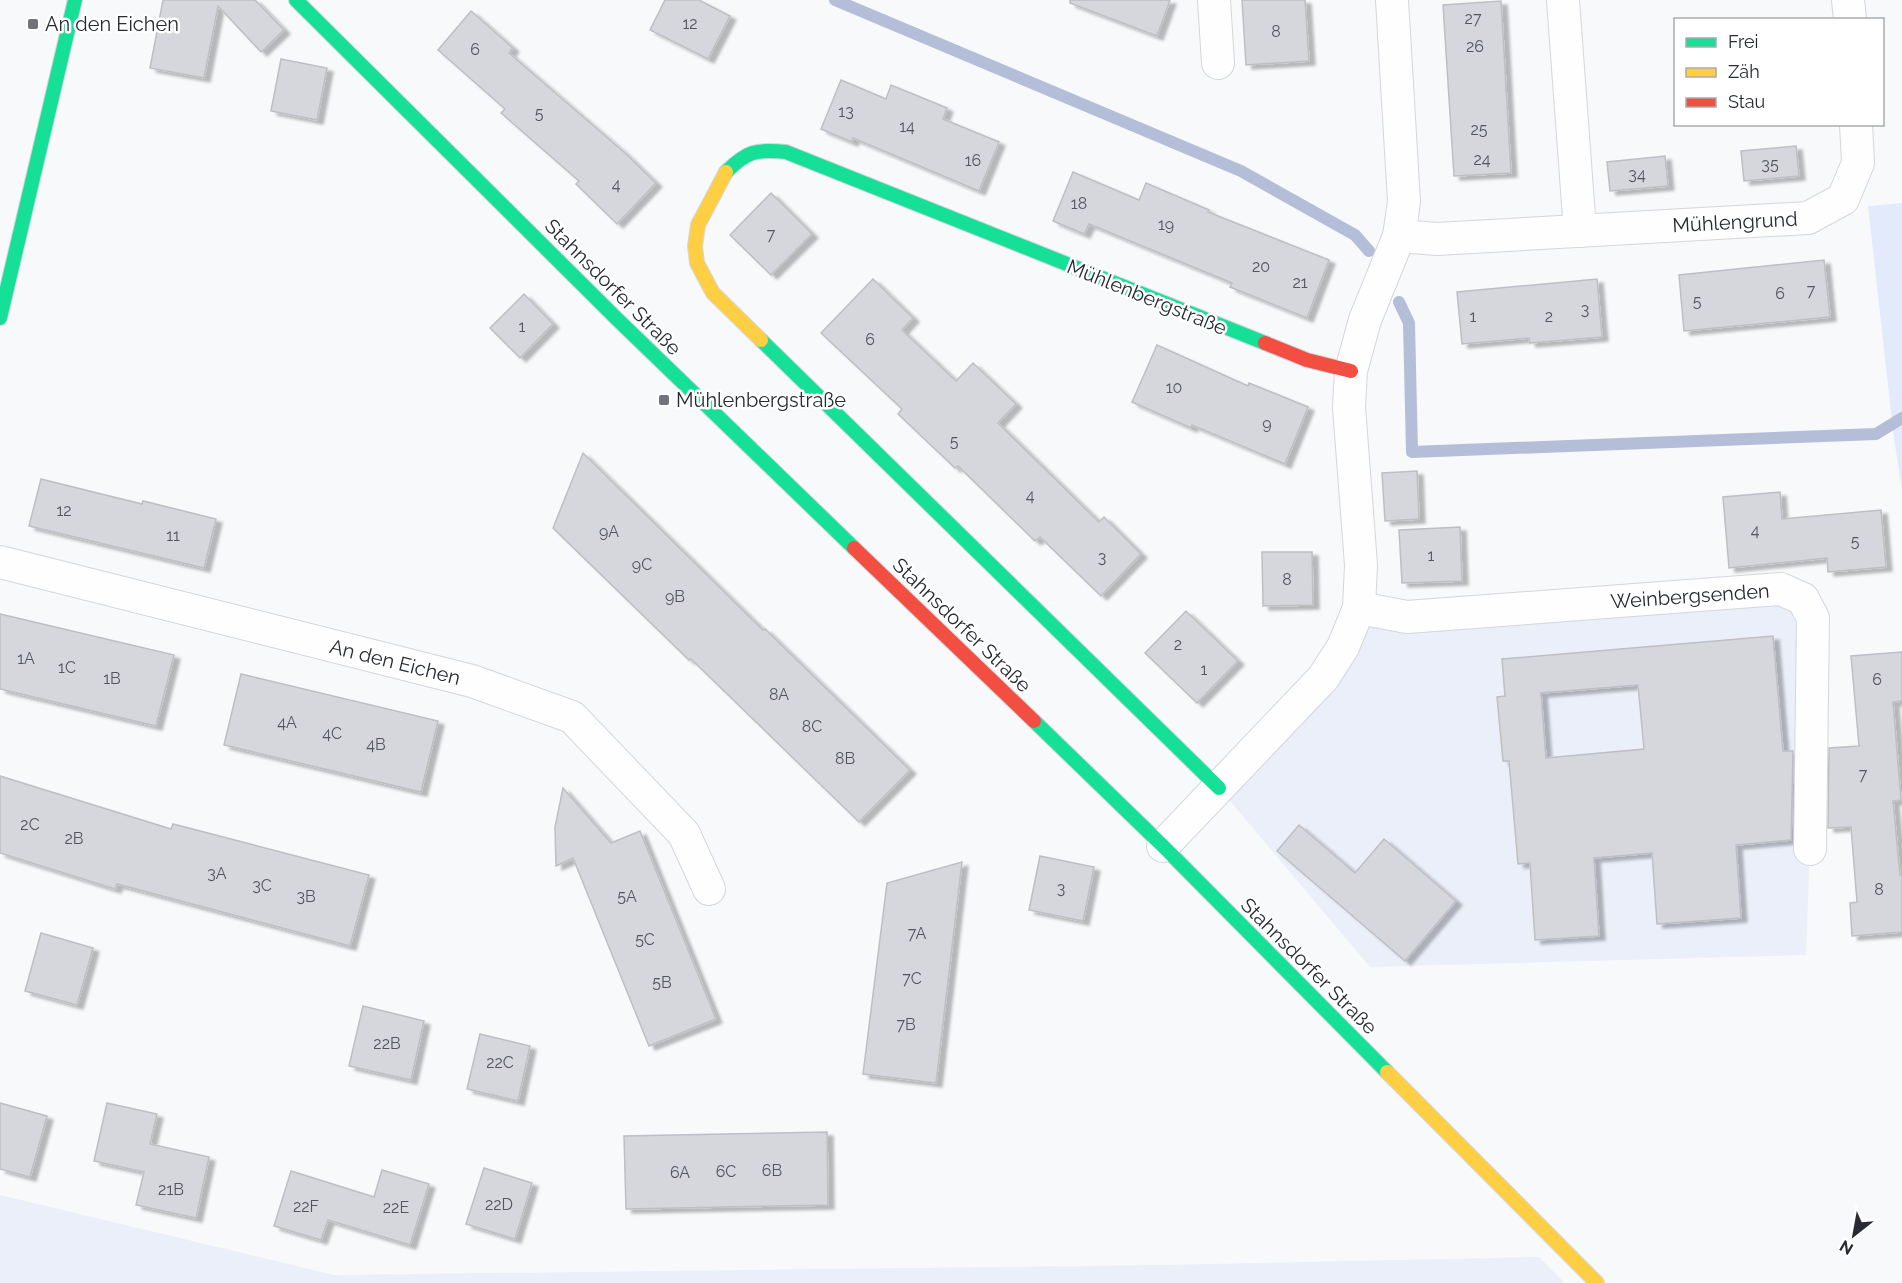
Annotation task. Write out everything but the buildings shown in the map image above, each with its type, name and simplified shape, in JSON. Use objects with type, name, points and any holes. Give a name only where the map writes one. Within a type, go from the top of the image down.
[{"type":"street","points":[[0,318],[75,0]]},
{"type":"street","name":"Stahnsdorfer Straße","points":[[296,0],[617,320],[1163,846],[1597,1283]]},
{"type":"street","points":[[1214,0],[1218,63]]},
{"type":"street","points":[[1163,846],[1323,678],[1343,647],[1359,608],[1361,565],[1349,407],[1351,370],[1365,320],[1399,236],[1404,202],[1392,0]]},
{"type":"street","points":[[1563,0],[1580,231]]},
{"type":"street","points":[[1848,0],[1850,18]]},
{"type":"street","name":"Mühlengrund","points":[[1399,236],[1437,239],[1808,218],[1843,200],[1858,163],[1856,126]]},
{"type":"street","name":"Mühlenbergstraße","points":[[1219,788],[713,293],[697,263],[695,246],[698,225],[724,174],[740,158],[763,150],[786,152],[1307,360],[1351,370]]},
{"type":"street","name":"An den Eichen","points":[[0,562],[472,681],[572,717],[684,834],[709,890]]},
{"type":"street","name":"Weinbergsenden","points":[[1359,608],[1407,617],[1781,589],[1803,599],[1813,618],[1810,849]]},
{"type":"shaded area","points":[[1902,203],[1902,489],[1894,439],[1868,206]]},
{"type":"shaded area","points":[[1803,599],[1810,849],[1806,955],[1370,967],[1219,788],[1359,608]]},
{"type":"shaded area","points":[[0,1195],[334,1275],[1161,1265],[1539,1257],[1565,1283],[0,1283]]},
{"type":"waterway","points":[[835,0],[1241,171],[1355,235],[1369,251]]},
{"type":"waterway","points":[[1399,302],[1409,323],[1412,452],[1876,434],[1902,418]]},
{"type":"traffic: fast","points":[[0,318],[75,0]]},
{"type":"traffic: fast","points":[[296,0],[617,319],[854,548]]},
{"type":"traffic: fast","points":[[726,172],[753,153],[759,151],[786,152],[1265,343]]},
{"type":"traffic: fast","points":[[761,340],[1219,788]]},
{"type":"traffic: fast","points":[[1034,721],[1163,846],[1387,1072]]},
{"type":"traffic: slow","points":[[726,172],[698,225],[695,246],[697,263],[713,293],[761,340]]},
{"type":"traffic: slow","points":[[1387,1072],[1597,1283]]},
{"type":"traffic: jam","points":[[1265,343],[1307,360],[1351,371]]},
{"type":"traffic: jam","points":[[854,548],[1034,721]]},
{"type":"place","name":"An den Eichen","points":[[33,24]]},
{"type":"place","name":"Mühlenbergstraße","points":[[664,400]]}]
